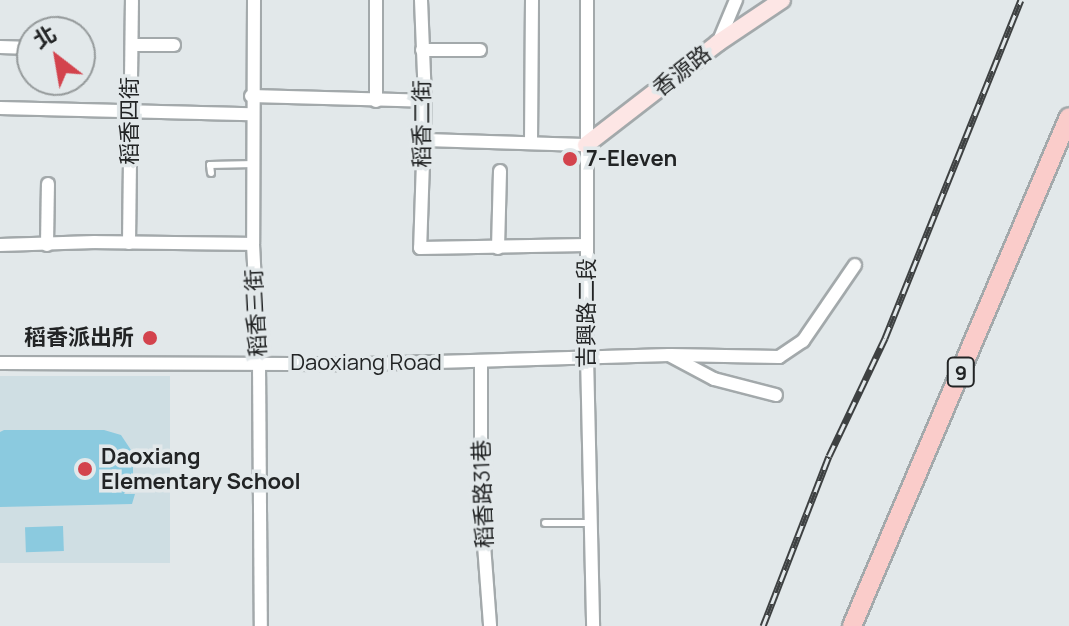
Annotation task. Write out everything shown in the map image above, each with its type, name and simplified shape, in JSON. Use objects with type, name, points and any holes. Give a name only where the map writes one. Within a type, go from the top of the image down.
[{"type":"main road","name":"9","points":[[852,626],[1069,117]]},
{"type":"street","name":"稻香四街","points":[[129,243],[132,0]]},
{"type":"street","name":"稻香三街","points":[[254,0],[251,114],[259,363],[261,626]]},
{"type":"street","points":[[376,0],[376,101]]},
{"type":"street","name":"稻香二街","points":[[421,0],[425,101],[420,248],[498,248]]},
{"type":"street","points":[[531,143],[532,0]]},
{"type":"street","name":"吉興路二段","points":[[587,0],[587,356],[593,626]]},
{"type":"street","points":[[718,43],[736,0]]},
{"type":"street","name":"香源路","points":[[586,145],[718,43],[782,0]]},
{"type":"street","points":[[132,45],[174,45]]},
{"type":"street","points":[[422,50],[480,50]]},
{"type":"street","points":[[251,96],[425,101]]},
{"type":"street","points":[[0,108],[251,114]]},
{"type":"street","points":[[424,140],[586,145]]},
{"type":"street","points":[[500,171],[498,248],[587,245]]},
{"type":"street","points":[[47,245],[48,184]]},
{"type":"street","points":[[0,245],[253,244]]},
{"type":"street","name":"Daoxiang Road","points":[[0,363],[481,362],[669,355],[779,357],[803,341],[855,265]]},
{"type":"street","points":[[669,355],[714,379],[776,395]]},
{"type":"street","name":"稻香路31巷","points":[[481,362],[481,505],[490,626]]},
{"type":"lane","points":[[211,173],[210,165],[254,164]]},
{"type":"lane","points":[[545,523],[591,523]]},
{"type":"shaded area","name":"Daoxiang Elementary School","points":[[0,376],[170,376],[170,563],[0,563]]},
{"type":"shaded area","points":[[104,430],[121,435],[133,453],[133,479],[124,494],[135,494],[132,504],[0,507],[0,432]]},
{"type":"shaded area","points":[[63,526],[64,551],[26,552],[25,527]]},
{"type":"railway","points":[[763,626],[829,456],[885,338],[1021,0]]},
{"type":"place","name":"7-Eleven","points":[[570,159]]},
{"type":"place","name":"稻香派出所","points":[[150,338]]},
{"type":"place","name":"Daoxiang Elementary School","points":[[85,469]]}]
